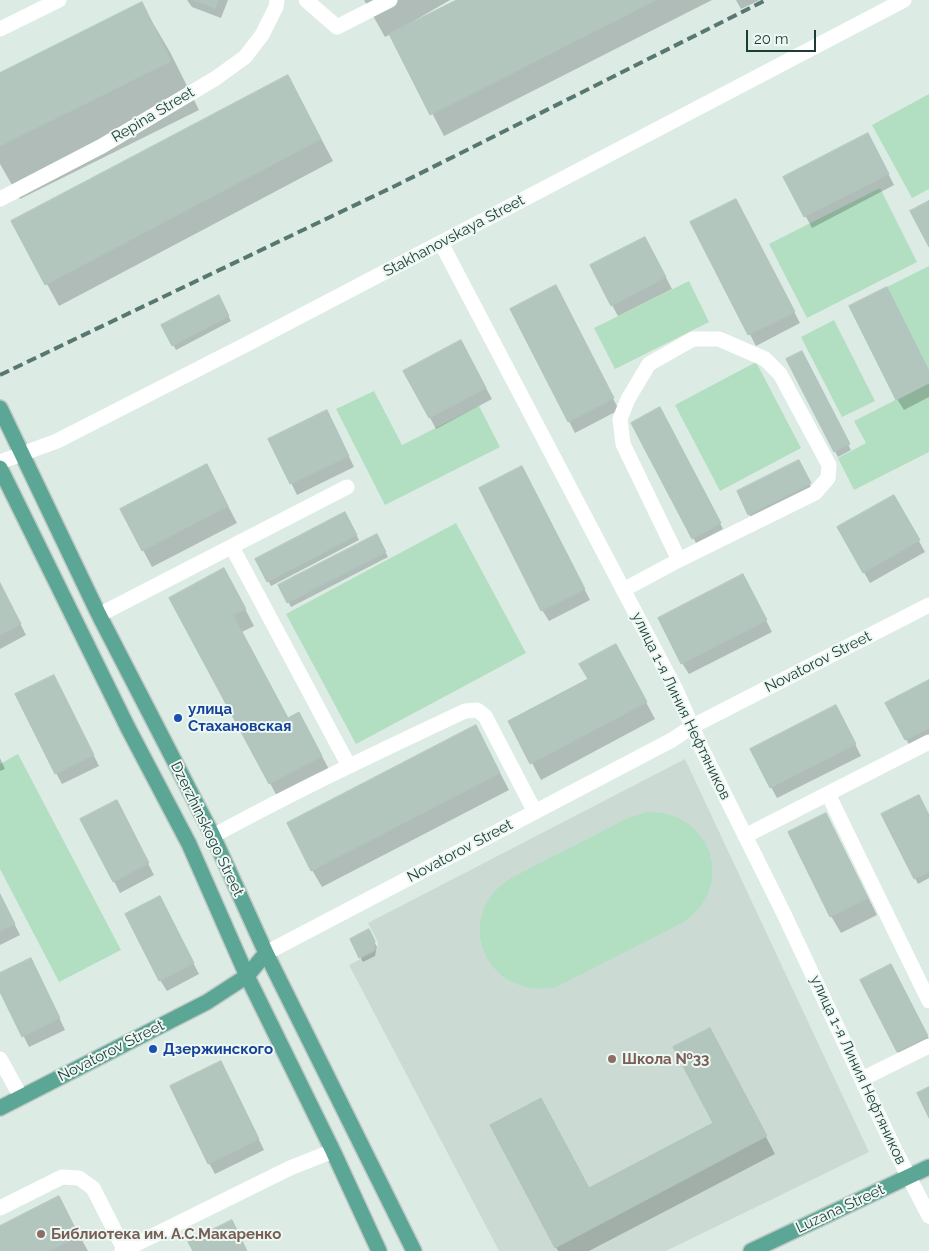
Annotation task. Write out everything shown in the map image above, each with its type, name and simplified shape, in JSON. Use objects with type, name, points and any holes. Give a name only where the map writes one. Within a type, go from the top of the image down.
[{"type":"main road","name":"Dzerzhinskogo Street","points":[[0,408],[99,615],[213,836],[266,953],[414,1251]]},
{"type":"main road","name":"Dzerzhinskogo Street","points":[[0,468],[128,728],[189,844],[247,976],[333,1151],[379,1251]]},
{"type":"main road","name":"Novatorov Street","points":[[0,1108],[207,1002],[247,976],[266,953]]},
{"type":"main road","name":"Luzana Street","points":[[751,1251],[929,1167]]},
{"type":"street","points":[[0,29],[59,0]]},
{"type":"street","name":"Repina Street","points":[[0,199],[102,146],[223,73],[245,57],[262,35],[276,7],[277,0]]},
{"type":"street","points":[[306,0],[337,27],[390,0]]},
{"type":"street","name":"Stakhanovskaya Street","points":[[0,462],[57,441],[441,243],[904,0]]},
{"type":"street","name":"улица 1-я Линия Нефтяников","points":[[441,243],[676,690],[701,747],[929,1216]]},
{"type":"street","points":[[623,590],[679,560],[815,493],[828,478],[829,465],[780,374],[765,359],[719,339],[693,339],[649,364],[628,399],[620,419],[623,444],[679,560]]},
{"type":"street","points":[[99,615],[347,487]]},
{"type":"street","points":[[232,547],[349,766]]},
{"type":"street","name":"Novatorov Street","points":[[266,953],[672,740],[693,726],[929,605]]},
{"type":"street","points":[[213,836],[349,766],[465,711],[477,710],[485,716],[535,812]]},
{"type":"street","points":[[745,836],[929,742]]},
{"type":"street","points":[[828,794],[929,1002]]},
{"type":"street","points":[[862,1079],[929,1046]]},
{"type":"street","points":[[0,1059],[21,1097]]},
{"type":"street","points":[[0,1208],[62,1177],[79,1178],[93,1188],[124,1251],[290,1168],[333,1151]]},
{"type":"shaded area","name":"Школа №33","points":[[685,759],[869,1152],[666,1251],[499,1251],[349,965],[377,950],[378,942],[368,923]]},
{"type":"green space","points":[[929,94],[929,189],[912,198],[872,125]]},
{"type":"green space","points":[[880,188],[917,262],[807,318],[769,244]]},
{"type":"green space","points":[[929,266],[929,371],[887,287]]},
{"type":"green space","points":[[689,281],[709,322],[615,369],[594,328]]},
{"type":"green space","points":[[834,320],[875,401],[842,417],[801,337]]},
{"type":"green space","points":[[756,362],[801,448],[720,491],[675,405]]},
{"type":"green space","points":[[929,383],[929,452],[854,490],[838,458],[866,443],[854,421]]},
{"type":"green space","points":[[374,391],[402,445],[479,406],[500,447],[385,505],[336,409]]},
{"type":"green space","points":[[456,523],[526,653],[356,744],[286,614]]},
{"type":"green space","points":[[18,754],[121,950],[59,982],[0,869],[0,764]]},
{"type":"green space","points":[[647,812],[669,815],[688,824],[701,837],[710,854],[713,872],[709,891],[699,908],[682,923],[556,987],[531,988],[511,981],[495,969],[484,952],[480,933],[482,913],[493,894],[511,878],[628,818]]},
{"type":"building","points":[[194,0],[218,0],[215,8]]},
{"type":"building","points":[[457,0],[656,0],[430,115],[389,34]]},
{"type":"building","points":[[142,2],[171,61],[0,146],[0,73]]},
{"type":"building","points":[[288,75],[321,139],[45,285],[11,221]]},
{"type":"building","points":[[868,133],[889,174],[804,217],[783,177]]},
{"type":"building","points":[[736,199],[795,312],[748,335],[690,222]]},
{"type":"building","points":[[929,201],[929,247],[910,211]]},
{"type":"building","points":[[645,237],[666,277],[611,306],[590,265]]},
{"type":"building","points":[[556,285],[614,398],[568,422],[510,309]]},
{"type":"building","points":[[887,287],[929,371],[929,383],[896,400],[849,306]]},
{"type":"building","points":[[219,295],[229,316],[172,346],[161,325]]},
{"type":"building","points":[[461,340],[486,388],[429,418],[403,371]]},
{"type":"building","points":[[802,351],[850,444],[834,452],[786,359]]},
{"type":"building","points":[[660,407],[721,523],[692,539],[631,423]]},
{"type":"building","points":[[327,410],[349,456],[290,484],[268,439]]},
{"type":"building","points":[[799,460],[811,483],[748,515],[737,491]]},
{"type":"building","points":[[207,464],[228,506],[142,551],[120,509]]},
{"type":"building","points":[[522,466],[585,589],[541,611],[479,488]]},
{"type":"building","points":[[894,495],[920,540],[863,573],[837,527]]},
{"type":"building","points":[[345,512],[357,535],[267,582],[255,559]]},
{"type":"building","points":[[377,534],[386,552],[287,603],[278,585]]},
{"type":"building","points":[[224,568],[246,609],[233,615],[288,718],[299,712],[322,756],[269,784],[169,598]]},
{"type":"building","points":[[743,574],[767,620],[681,664],[658,618]]},
{"type":"building","points":[[0,583],[21,624],[0,635]]},
{"type":"building","points":[[616,644],[647,702],[530,764],[508,721],[588,679],[579,664]]},
{"type":"building","points":[[54,675],[94,755],[55,774],[15,694]]},
{"type":"building","points":[[929,680],[929,728],[905,740],[885,703]]},
{"type":"building","points":[[836,705],[856,744],[770,788],[750,749]]},
{"type":"building","points":[[476,725],[500,773],[311,871],[287,823]]},
{"type":"building","points":[[919,795],[929,815],[929,872],[914,879],[881,814]]},
{"type":"building","points":[[117,800],[149,863],[113,882],[80,819]]},
{"type":"building","points":[[826,813],[868,898],[830,917],[788,832]]},
{"type":"building","points":[[0,894],[15,924],[0,931]]},
{"type":"building","points":[[160,896],[194,963],[159,981],[125,914]]},
{"type":"building","points":[[369,929],[375,941],[373,951],[359,958],[350,939]]},
{"type":"building","points":[[31,958],[60,1018],[22,1037],[0,992],[0,973]]},
{"type":"building","points":[[891,964],[928,1036],[897,1052],[860,980]]},
{"type":"building","points":[[710,1028],[767,1136],[555,1248],[490,1125],[541,1098],[589,1188],[713,1123],[673,1047]]},
{"type":"building","points":[[221,1061],[259,1139],[208,1164],[170,1086]]},
{"type":"building","points":[[929,1087],[929,1118],[917,1093]]},
{"type":"building","points":[[59,1196],[79,1236],[49,1251],[0,1251],[0,1226]]},
{"type":"building","points":[[232,1220],[247,1251],[193,1251],[188,1242]]},
{"type":"railway","points":[[0,375],[397,185],[766,0]]},
{"type":"place","name":"улица Стахановская","points":[[178,718]]},
{"type":"place","name":"Дзержинского","points":[[153,1049]]},
{"type":"place","name":"Школа №33","points":[[612,1059]]},
{"type":"place","name":"Библиотека им. А.С.Макаренко","points":[[41,1234]]}]
